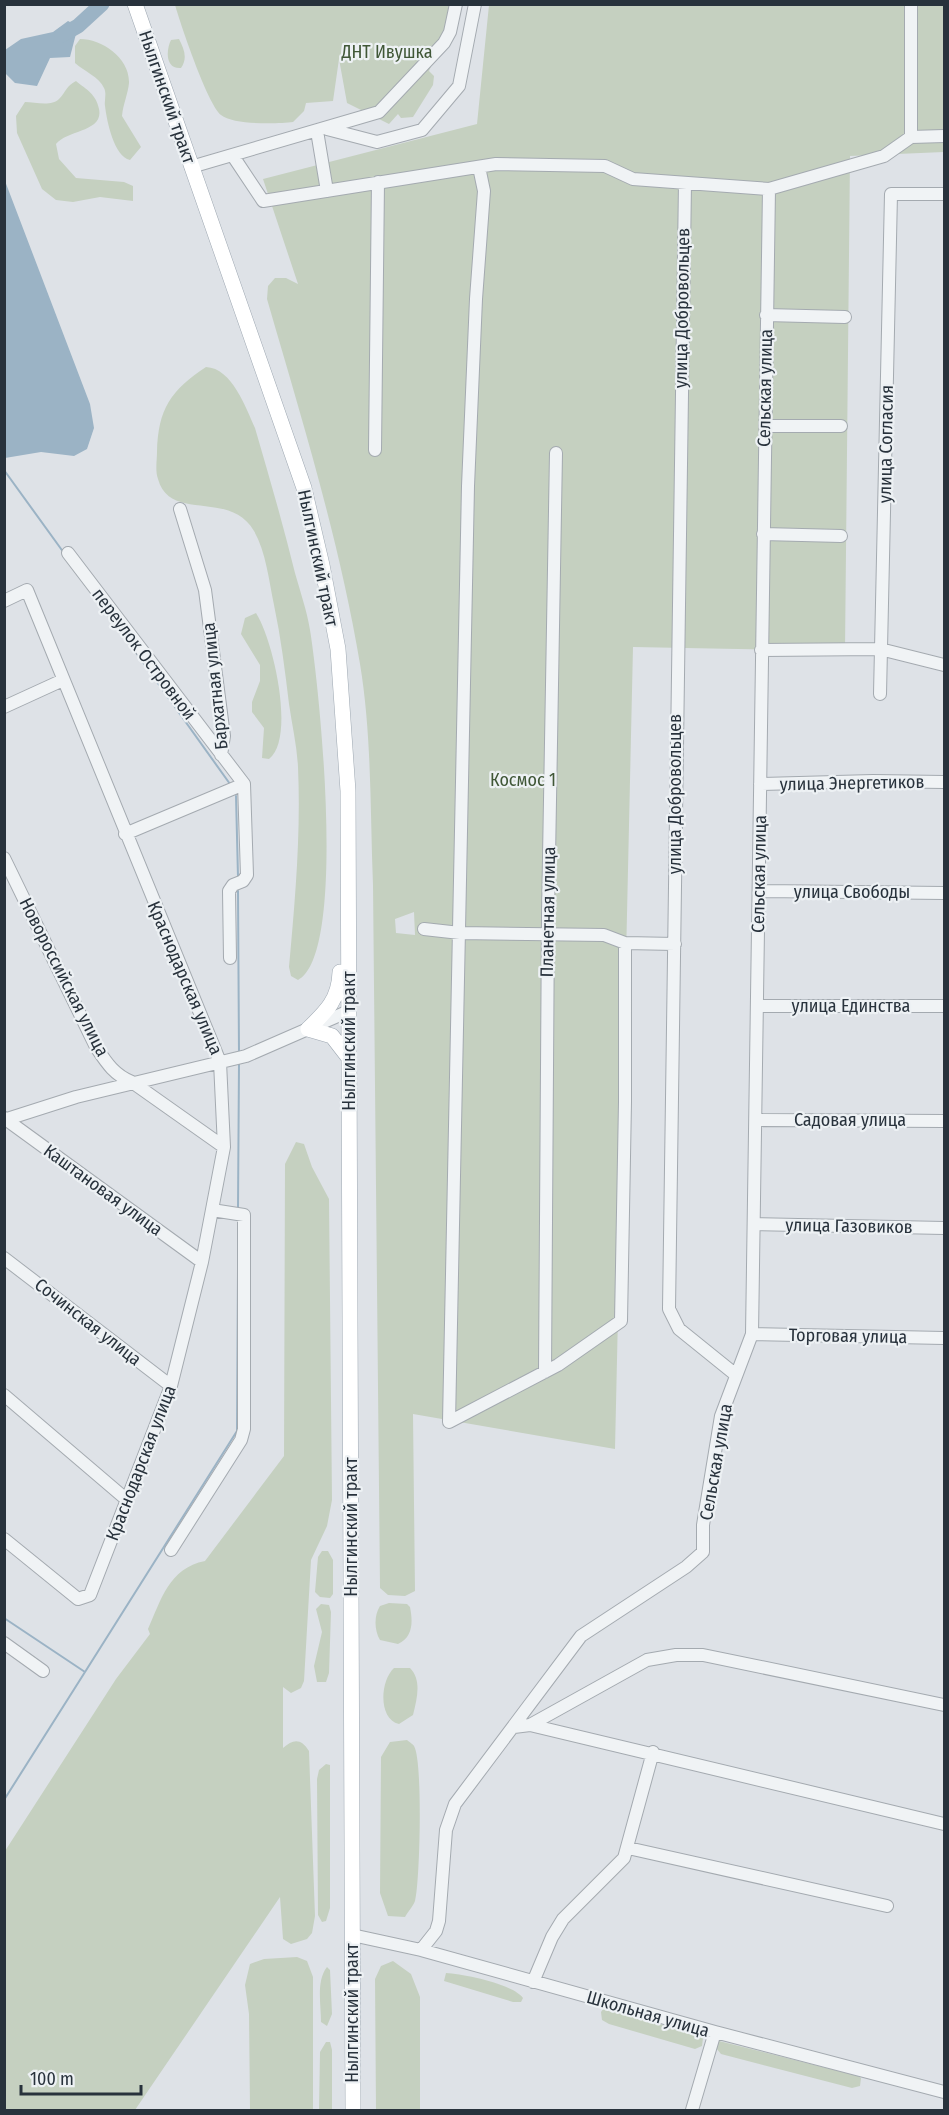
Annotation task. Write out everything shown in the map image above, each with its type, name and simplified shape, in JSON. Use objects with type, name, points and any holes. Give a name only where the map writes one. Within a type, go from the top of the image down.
[{"type":"main road","name":"Нылгинский тракт","points":[[135,4],[307,499],[338,649],[344,714],[348,812],[353,2110]]},
{"type":"main road","points":[[348,812],[341,836],[339,987],[331,1006],[308,1029],[332,1036],[350,1058]]},
{"type":"street","points":[[191,167],[379,112],[444,43],[450,32],[456,4]]},
{"type":"street","points":[[321,130],[377,142],[422,130],[459,86],[475,4]]},
{"type":"street","points":[[911,4],[911,137]]},
{"type":"street","points":[[321,130],[327,190]]},
{"type":"street","points":[[232,156],[263,201],[496,164],[605,166],[633,179],[769,189],[884,156],[911,137],[945,136]]},
{"type":"street","points":[[479,167],[484,191],[476,299],[468,486],[449,1422],[545,1372],[621,1320],[625,943]]},
{"type":"street","points":[[375,450],[378,182]]},
{"type":"street","name":"улица Добровольцев","points":[[684,183],[669,1310],[679,1329],[736,1375]]},
{"type":"street","name":"Сельская улица","points":[[514,1727],[581,1636],[687,1567],[703,1552],[703,1525],[721,1416],[752,1334],[769,189]]},
{"type":"street","name":"улица Согласия","points":[[880,694],[891,194],[945,194]]},
{"type":"street","points":[[766,315],[845,317]]},
{"type":"street","points":[[765,426],[841,426]]},
{"type":"street","name":"Планетная улица","points":[[545,1372],[548,933],[556,453]]},
{"type":"street","name":"Бархатная улица","points":[[180,509],[205,590],[224,736],[221,755],[244,784]]},
{"type":"street","points":[[763,534],[841,536]]},
{"type":"street","name":"переулок Островной","points":[[68,553],[221,755]]},
{"type":"street","name":"Краснодарская улица","points":[[4,601],[27,590],[220,1062],[224,1147],[202,1262],[171,1386],[90,1595],[78,1599],[4,1539]]},
{"type":"street","points":[[761,650],[880,649],[945,665]]},
{"type":"street","points":[[4,707],[63,680]]},
{"type":"street","name":"улица Энергетиков","points":[[760,784],[945,782]]},
{"type":"street","points":[[125,834],[244,784],[247,874],[243,881],[233,885],[230,891],[230,958]]},
{"type":"street","name":"Новороссийская улица","points":[[4,858],[96,1047],[119,1077],[132,1082],[224,1147]]},
{"type":"street","name":"улица Свободы","points":[[759,891],[945,893]]},
{"type":"street","points":[[424,929],[460,933],[604,935],[625,943],[675,944]]},
{"type":"street","name":"улица Единства","points":[[758,1006],[945,1006]]},
{"type":"street","points":[[5,1119],[132,1082],[246,1056],[349,1011]]},
{"type":"street","name":"Каштановая улица","points":[[5,1119],[202,1262]]},
{"type":"street","name":"Садовая улица","points":[[756,1120],[945,1121]]},
{"type":"street","points":[[171,1550],[241,1440],[244,1429],[244,1215],[212,1210]]},
{"type":"street","name":"улица Газовиков","points":[[754,1224],[945,1228]]},
{"type":"street","name":"Сочинская улица","points":[[4,1258],[171,1386]]},
{"type":"street","name":"Торговая улица","points":[[752,1334],[945,1338]]},
{"type":"street","points":[[4,1395],[127,1500]]},
{"type":"street","points":[[4,1643],[43,1671]]},
{"type":"street","points":[[530,1725],[647,1660],[676,1655],[703,1655],[945,1705]]},
{"type":"street","points":[[421,1950],[436,1930],[439,1921],[446,1830],[451,1812],[514,1727],[530,1725],[653,1752],[945,1824]]},
{"type":"street","points":[[533,1982],[552,1937],[563,1919],[613,1871],[628,1848],[653,1752]]},
{"type":"street","points":[[628,1848],[887,1906]]},
{"type":"street","name":"Школьная улица","points":[[352,1935],[421,1950],[715,2032],[945,2092]]},
{"type":"street","points":[[692,2110],[715,2032]]},
{"type":"green space","name":"ДНТ Ивушка","points":[[175,5],[454,5],[446,32],[429,71],[434,76],[433,85],[413,117],[401,118],[398,114],[389,124],[347,103],[339,59],[333,101],[306,103],[304,111],[293,122],[245,122],[235,121],[221,115],[215,108],[202,80]]},
{"type":"green space","name":"Космос 1","points":[[489,5],[944,5],[944,152],[850,156],[845,651],[633,647],[615,1449],[413,1414],[415,1591],[405,1596],[388,1595],[380,1588],[373,885],[367,719],[360,664],[342,571],[319,480],[267,299],[268,286],[275,278],[286,278],[298,284],[263,179],[477,124]],"holes":[[[414,912],[415,935],[396,933],[395,919]]]},
{"type":"green space","points":[[80,39],[105,46],[120,58],[125,66],[129,83],[122,116],[141,147],[130,160],[124,157],[112,138],[102,84],[75,63],[75,46]]},
{"type":"green space","points":[[179,39],[185,57],[181,68],[172,65],[168,58],[171,40]]},
{"type":"green space","points":[[76,81],[96,100],[99,117],[90,126],[61,139],[56,144],[59,159],[76,178],[124,182],[133,186],[133,201],[100,197],[73,202],[56,200],[42,189],[17,133],[16,116],[25,102],[56,101]]},
{"type":"green space","points":[[206,367],[215,369],[231,381],[255,428],[310,630],[323,758],[326,872],[322,922],[313,960],[298,980],[291,976],[289,967],[298,842],[299,792],[296,743],[279,630],[264,557],[254,531],[243,519],[231,511],[175,500],[165,492],[157,473],[158,437],[164,412],[175,393]]},
{"type":"green space","points":[[256,613],[263,626],[275,665],[281,710],[281,731],[277,748],[269,759],[262,758],[264,728],[252,712],[252,702],[260,681],[260,665],[241,634],[245,618]]},
{"type":"green space","points":[[296,1142],[304,1144],[312,1167],[329,1199],[332,1500],[327,1526],[311,1560],[304,1681],[301,1688],[291,1693],[283,1687],[283,1748],[297,1741],[309,1751],[315,1916],[312,1933],[307,1939],[291,1944],[283,1939],[280,1897],[135,2110],[5,2110],[5,1851],[116,1679],[150,1634],[148,1629],[168,1587],[183,1570],[205,1561],[284,1456],[285,1164]]},
{"type":"green space","points":[[322,1551],[328,1551],[333,1560],[333,1594],[330,1598],[320,1597],[315,1592],[318,1557]]},
{"type":"green space","points":[[389,1603],[407,1604],[410,1607],[411,1628],[407,1637],[398,1644],[380,1640],[377,1632],[378,1610],[380,1606]]},
{"type":"green space","points":[[321,1604],[329,1605],[331,1612],[329,1673],[326,1682],[317,1682],[314,1666],[322,1632],[316,1609]]},
{"type":"green space","points":[[394,1668],[410,1668],[417,1684],[413,1715],[399,1724],[387,1715],[383,1699],[386,1682]]},
{"type":"green space","points":[[407,1740],[414,1746],[419,1774],[420,1822],[417,1890],[415,1901],[405,1917],[388,1916],[380,1893],[381,1757],[390,1742]]},
{"type":"green space","points":[[326,1764],[330,1765],[330,1908],[326,1921],[322,1922],[318,1915],[317,1779],[319,1770]]},
{"type":"green space","points":[[297,1957],[307,1961],[313,1977],[313,2110],[250,2110],[249,2014],[245,1985],[250,1964],[264,1959]]},
{"type":"green space","points":[[393,1961],[411,1974],[420,1997],[420,2110],[376,2110],[375,1979],[381,1966]]},
{"type":"green space","points":[[327,1967],[330,1970],[332,2014],[327,2026],[321,2022],[320,1993],[321,1979]]},
{"type":"green space","points":[[446,1973],[499,1984],[523,1998],[521,2002],[513,2002],[444,1981]]},
{"type":"green space","points":[[604,2008],[699,2035],[703,2038],[702,2046],[695,2049],[609,2024],[602,2020],[601,2012]]},
{"type":"green space","points":[[719,2041],[858,2076],[861,2078],[860,2086],[852,2088],[721,2054],[716,2048]]},
{"type":"green space","points":[[326,2042],[330,2042],[332,2050],[332,2110],[319,2110],[320,2052]]},
{"type":"water","points":[[68,21],[78,26],[70,57],[50,58],[37,86],[15,83],[5,73],[5,50],[21,39],[53,32]]},
{"type":"water","points":[[5,181],[90,404],[94,428],[87,449],[74,456],[41,452],[5,458]]},
{"type":"waterway","points":[[62,35],[78,26],[102,4]]},
{"type":"waterway","points":[[4,470],[64,553]]},
{"type":"waterway","points":[[127,640],[230,784]]},
{"type":"waterway","points":[[236,796],[238,877]]},
{"type":"waterway","points":[[238,891],[239,1053]]},
{"type":"waterway","points":[[238,1207],[239,1064]]},
{"type":"waterway","points":[[85,1672],[237,1431],[238,1269]]},
{"type":"waterway","points":[[4,1618],[85,1672],[4,1800]]}]
